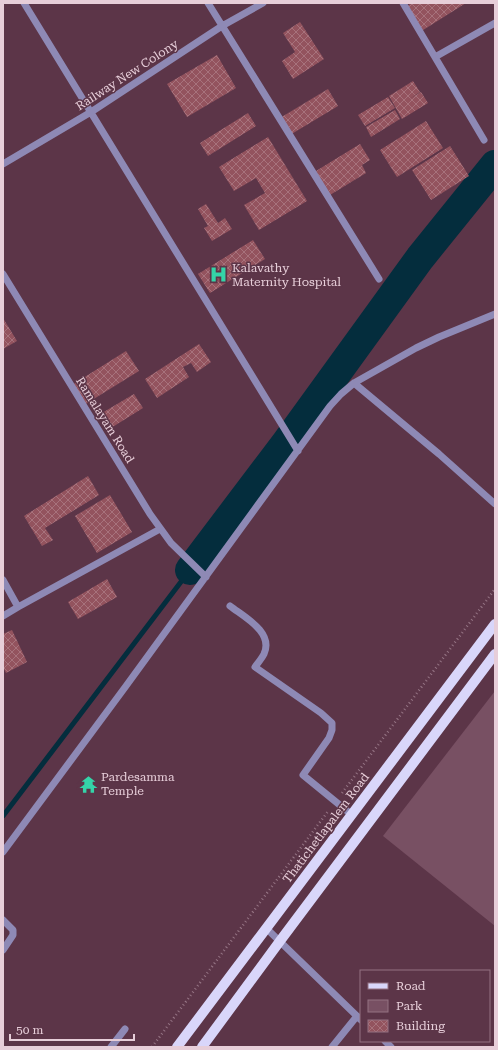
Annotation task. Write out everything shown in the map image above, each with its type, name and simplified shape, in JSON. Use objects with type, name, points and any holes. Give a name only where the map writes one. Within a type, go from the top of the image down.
[{"type":"main road","name":"Thatichetlapalem Road","points":[[177,1047],[495,624]]},
{"type":"main road","points":[[202,1047],[495,654]]},
{"type":"street","points":[[24,3],[298,451]]},
{"type":"street","points":[[208,3],[378,279]]},
{"type":"street","name":"Railway New Colony","points":[[3,164],[91,112],[222,26],[263,3]]},
{"type":"street","points":[[403,3],[484,140]]},
{"type":"street","points":[[435,57],[495,23]]},
{"type":"street","name":"Ramalayam Road","points":[[3,274],[160,529],[189,562],[206,577]]},
{"type":"street","points":[[3,852],[330,406],[354,383],[416,348],[438,337],[495,314]]},
{"type":"street","points":[[354,383],[439,454],[495,504]]},
{"type":"street","points":[[3,616],[160,529]]},
{"type":"street","points":[[3,580],[18,607]]},
{"type":"street","points":[[230,606],[256,626],[264,635],[266,644],[264,654],[254,667],[321,713],[332,723],[332,730],[329,738],[303,775],[352,815]]},
{"type":"street","points":[[3,920],[13,930],[13,935],[3,950]]},
{"type":"street","points":[[266,928],[359,1018],[332,1047]]},
{"type":"street","points":[[111,1047],[125,1029]]},
{"type":"path","points":[[152,1047],[495,589]]},
{"type":"green space","points":[[495,691],[495,926],[383,836]]},
{"type":"building","points":[[412,3],[466,3],[420,32],[405,7]]},
{"type":"building","points":[[300,22],[324,59],[293,79],[282,61],[295,52],[283,33]]},
{"type":"building","points":[[217,55],[236,88],[187,117],[167,84]]},
{"type":"building","points":[[413,81],[420,92],[408,100],[421,92],[428,103],[402,119],[389,96]]},
{"type":"building","points":[[328,89],[338,106],[290,135],[280,118]]},
{"type":"building","points":[[388,97],[395,108],[365,126],[358,115]]},
{"type":"building","points":[[395,110],[400,119],[371,137],[366,127]]},
{"type":"building","points":[[248,113],[256,126],[208,156],[200,143]]},
{"type":"building","points":[[426,121],[443,148],[397,177],[380,150]]},
{"type":"building","points":[[268,137],[307,201],[259,230],[244,205],[265,193],[256,178],[234,191],[219,167]]},
{"type":"building","points":[[360,144],[370,160],[362,165],[366,173],[330,195],[316,171]]},
{"type":"building","points":[[450,146],[469,176],[431,200],[412,170]]},
{"type":"building","points":[[206,204],[218,223],[225,218],[232,229],[212,241],[204,228],[208,226],[198,209]]},
{"type":"building","points":[[253,240],[265,259],[210,293],[198,274]]},
{"type":"building","points":[[3,318],[17,341],[3,349]]},
{"type":"building","points":[[199,344],[211,362],[197,372],[191,363],[183,367],[189,377],[157,398],[145,379]]},
{"type":"building","points":[[126,351],[139,371],[84,405],[72,385]]},
{"type":"building","points":[[134,394],[143,408],[111,428],[102,413]]},
{"type":"building","points":[[88,476],[99,495],[45,528],[53,540],[42,546],[24,516]]},
{"type":"building","points":[[110,495],[132,532],[97,553],[75,516]]},
{"type":"building","points":[[107,579],[117,597],[78,619],[68,602]]},
{"type":"building","points":[[12,630],[27,662],[6,673],[3,667],[3,634]]},
{"type":"waterway","points":[[190,570],[286,443],[420,258],[495,165]]},
{"type":"waterway","points":[[3,816],[190,570]]},
{"type":"place","name":"Kalavathy Maternity Hospital","points":[[219,275]]},
{"type":"place","name":"Pardesamma Temple","points":[[88,784]]}]
